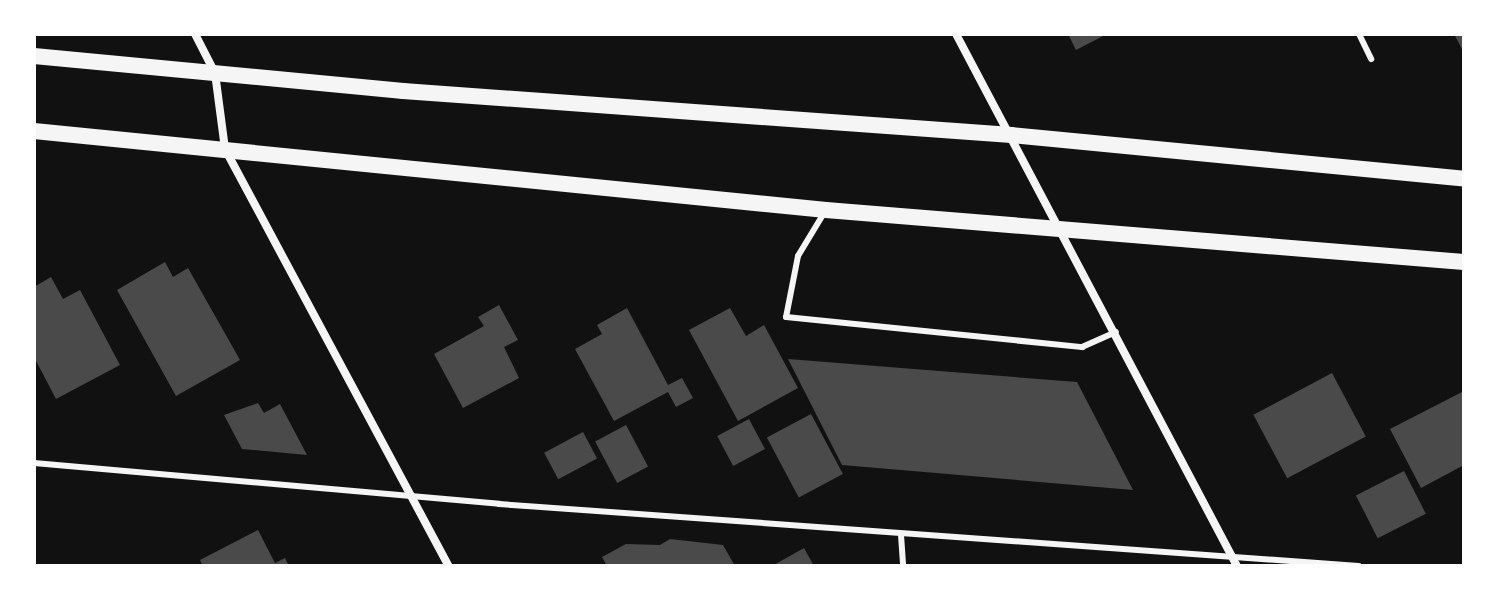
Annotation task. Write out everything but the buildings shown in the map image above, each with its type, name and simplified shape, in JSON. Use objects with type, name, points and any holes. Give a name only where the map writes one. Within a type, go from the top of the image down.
[{"type":"main road","points":[[34,56],[1011,135],[1464,179]]},
{"type":"main road","points":[[34,131],[826,210],[1464,262]]},
{"type":"street","points":[[195,34],[215,73],[225,149],[449,566]]},
{"type":"street","points":[[956,34],[1237,566]]},
{"type":"lane","points":[[1359,34],[1371,59]]},
{"type":"lane","points":[[826,210],[798,256],[786,317],[1082,347],[1116,332]]},
{"type":"lane","points":[[34,463],[414,497],[901,535],[1231,554],[1359,566]]},
{"type":"lane","points":[[901,535],[903,566]]}]
